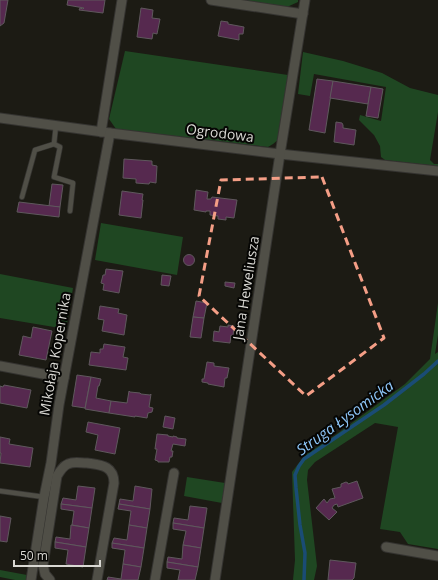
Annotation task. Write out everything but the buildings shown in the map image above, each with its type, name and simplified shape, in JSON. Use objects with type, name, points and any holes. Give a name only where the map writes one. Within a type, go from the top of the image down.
[{"type":"street","name":"Mikołaja Kopernika","points":[[31,580],[51,463],[59,405],[106,132],[122,0]]},
{"type":"street","points":[[211,0],[303,14]]},
{"type":"street","name":"Jana Heweliusza","points":[[215,580],[305,0]]},
{"type":"street","name":"Ogrodowa","points":[[0,118],[280,154],[438,171]]},
{"type":"street","points":[[0,366],[64,378]]},
{"type":"street","points":[[50,580],[45,574],[43,564],[58,476],[63,467],[68,463],[74,462],[103,466],[109,470],[114,477],[97,580]]},
{"type":"street","points":[[155,580],[174,473]]},
{"type":"street","points":[[386,547],[438,556]]},
{"type":"lane","points":[[54,144],[56,125]]},
{"type":"lane","points":[[22,197],[35,150],[54,144],[60,147],[54,177],[74,183],[70,211]]},
{"type":"lane","points":[[0,491],[44,497]]},
{"type":"highlighted area","points":[[322,177],[384,338],[306,396],[199,296],[221,180]]},
{"type":"green space","points":[[244,0],[298,0],[298,2],[287,7]]},
{"type":"green space","points":[[125,51],[288,75],[279,139],[268,147],[116,129],[109,119]]},
{"type":"green space","points":[[303,52],[343,61],[382,73],[410,88],[438,95],[438,112],[430,160],[434,164],[438,164],[438,166],[385,160],[381,157],[380,146],[374,135],[359,120],[360,115],[381,121],[386,87],[314,74],[310,96],[298,94]]},
{"type":"green space","points":[[101,223],[183,237],[177,275],[95,260]]},
{"type":"green space","points":[[0,274],[73,288],[66,329],[0,318]]},
{"type":"green space","points":[[438,303],[438,335],[435,354],[438,352],[438,549],[408,544],[400,532],[380,529],[398,427],[375,423],[315,462],[308,470],[307,480],[317,566],[314,580],[293,580],[295,560],[292,472],[305,455],[334,436],[405,384],[430,359]]},
{"type":"green space","points":[[187,477],[225,483],[222,503],[184,496]]},
{"type":"green space","points":[[0,570],[27,575],[26,580],[15,580],[0,577]]},
{"type":"waterway","name":"Struga Łysomicka","points":[[304,580],[305,553],[300,525],[295,475],[299,466],[304,459],[384,405],[424,374],[438,361]]}]
